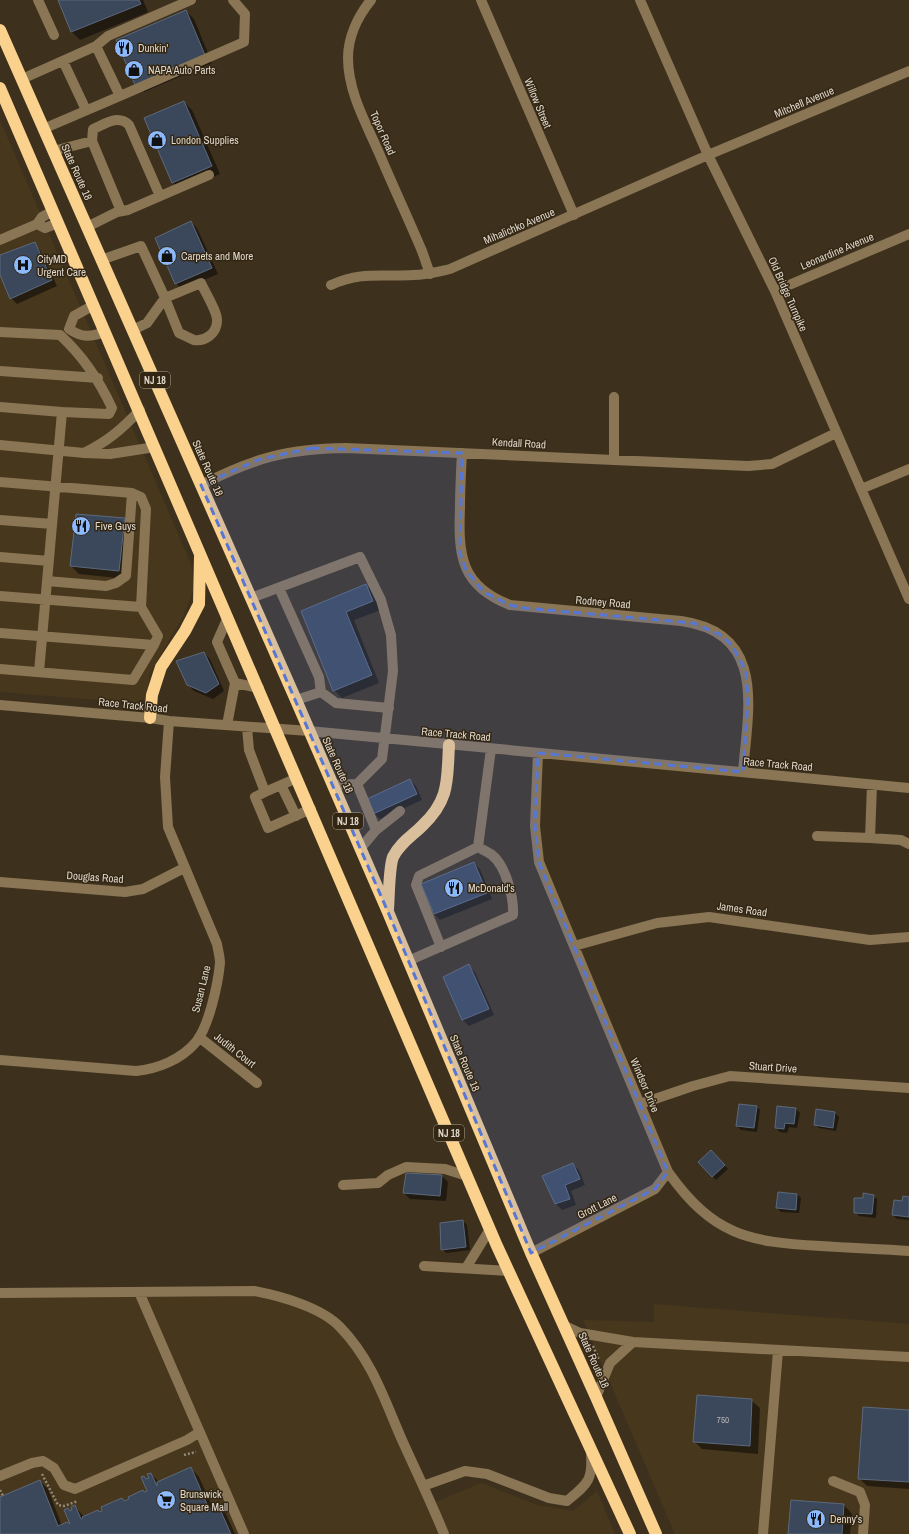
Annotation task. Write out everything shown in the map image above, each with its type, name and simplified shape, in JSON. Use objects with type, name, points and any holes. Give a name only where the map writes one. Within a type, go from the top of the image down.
[{"type":"highway","name":"State Route 18","points":[[0,30],[296,700],[308,731],[388,912],[531,1253],[565,1326],[656,1534]]},
{"type":"highway","name":"NJ 18","points":[[0,88],[140,410],[467,1176],[630,1534]]},
{"type":"highway","points":[[150,718],[152,695],[161,667],[199,604],[200,553]]},
{"type":"highway","points":[[388,912],[393,858],[403,843],[436,813],[444,797],[447,779],[448,745]]},
{"type":"street","points":[[38,0],[54,35]]},
{"type":"street","points":[[22,79],[96,46],[108,36],[191,0]]},
{"type":"street","points":[[44,128],[244,42],[245,14],[234,0]]},
{"type":"street","name":"Topor Road","points":[[371,0],[362,11],[350,41],[348,57],[350,80],[360,111],[422,251],[430,274]]},
{"type":"street","name":"Willow Street","points":[[481,0],[574,215]]},
{"type":"street","name":"Old Bridge Turnpike","points":[[640,0],[708,155],[775,291],[909,599]]},
{"type":"street","points":[[96,46],[120,96]]},
{"type":"street","points":[[63,61],[86,110]]},
{"type":"street","name":"Mitchell Avenue","points":[[708,155],[909,71]]},
{"type":"street","points":[[122,211],[92,141],[93,129],[118,119],[124,120],[129,125],[160,196]]},
{"type":"street","points":[[53,151],[92,141]]},
{"type":"street","name":"Mihalichko Avenue","points":[[331,285],[360,275],[430,274],[450,269],[708,155]]},
{"type":"street","points":[[87,227],[117,212],[128,210],[209,175]]},
{"type":"street","points":[[0,240],[37,224],[42,217],[53,211]]},
{"type":"street","points":[[37,224],[45,228],[58,223]]},
{"type":"street","name":"Leonardine Avenue","points":[[775,291],[909,234]]},
{"type":"street","points":[[101,260],[141,246],[165,298],[179,333],[193,339],[202,340],[215,330],[218,320],[201,283],[165,298],[148,322],[133,330]]},
{"type":"street","points":[[0,332],[60,335],[69,329],[74,316],[94,305]]},
{"type":"street","points":[[69,329],[77,335],[92,337],[105,332]]},
{"type":"street","points":[[0,407],[109,414],[112,408],[98,378],[72,346],[60,335]]},
{"type":"street","points":[[0,371],[98,378]]},
{"type":"street","points":[[614,397],[614,460]]},
{"type":"street","points":[[84,453],[105,442],[118,432],[140,410]]},
{"type":"street","points":[[39,672],[60,451],[62,412]]},
{"type":"street","name":"Kendall Road","points":[[201,485],[235,468],[260,459],[312,448],[346,448],[748,466],[772,464],[836,433]]},
{"type":"street","points":[[0,445],[110,454],[155,447]]},
{"type":"street","name":"Rodney Road","points":[[462,453],[458,533],[460,553],[466,570],[474,582],[484,592],[510,605],[694,623],[721,635],[732,645],[740,657],[746,671],[749,685],[743,772]]},
{"type":"street","points":[[861,489],[909,469]]},
{"type":"street","points":[[0,482],[132,493],[141,498],[146,509],[141,607],[158,636],[133,680],[0,669]]},
{"type":"street","points":[[47,581],[106,586],[116,583],[126,576],[132,493]]},
{"type":"street","points":[[0,520],[52,524]]},
{"type":"street","points":[[0,557],[49,561]]},
{"type":"street","points":[[251,598],[360,557],[381,600],[392,635],[393,671],[382,759],[357,784],[332,785]]},
{"type":"street","points":[[279,588],[319,677],[320,692]]},
{"type":"street","points":[[0,596],[141,607]]},
{"type":"street","points":[[227,725],[235,683],[217,642],[228,617]]},
{"type":"street","points":[[0,633],[154,644]]},
{"type":"street","points":[[235,683],[259,688]]},
{"type":"street","points":[[296,700],[320,692]]},
{"type":"street","points":[[320,692],[336,703],[389,708]]},
{"type":"street","name":"Race Track Road","points":[[0,705],[169,721],[308,731],[909,788]]},
{"type":"street","name":"Susan Lane","points":[[0,1060],[136,1071],[152,1070],[179,1057],[196,1042],[199,1037],[214,993],[220,962],[217,944],[168,827],[165,777],[169,721]]},
{"type":"street","points":[[247,727],[249,750],[266,792]]},
{"type":"street","points":[[478,847],[491,749]]},
{"type":"street","name":"Windsor Drive","points":[[538,753],[535,826],[539,862],[668,1172],[689,1199],[700,1210],[725,1227],[753,1238],[779,1243],[909,1251]]},
{"type":"street","points":[[297,778],[255,796],[268,828],[311,809]]},
{"type":"street","points":[[357,784],[376,830]]},
{"type":"street","points":[[281,785],[296,816]]},
{"type":"street","points":[[870,838],[872,785]]},
{"type":"street","points":[[360,849],[376,830],[400,811]]},
{"type":"street","points":[[817,836],[901,840],[909,844]]},
{"type":"street","points":[[408,961],[513,915],[514,903],[505,874],[493,856],[478,847]]},
{"type":"street","points":[[441,947],[416,885],[419,876],[478,847]]},
{"type":"street","name":"Douglas Road","points":[[0,882],[125,892],[143,889],[184,868]]},
{"type":"street","name":"James Road","points":[[574,946],[657,923],[709,917],[870,940],[909,937]]},
{"type":"street","name":"Judith Court","points":[[199,1037],[257,1083]]},
{"type":"street","name":"Stuart Drive","points":[[640,1104],[710,1080],[730,1076],[909,1088]]},
{"type":"street","points":[[343,1184],[378,1184],[388,1175],[406,1166],[445,1170],[467,1176]]},
{"type":"street","name":"Grott Lane","points":[[531,1253],[655,1189],[668,1172]]},
{"type":"street","points":[[466,1268],[490,1228]]},
{"type":"street","points":[[424,1266],[509,1271]]},
{"type":"street","points":[[0,1293],[254,1291],[277,1295],[300,1303],[339,1326],[370,1365],[444,1534]]},
{"type":"street","points":[[139,1292],[244,1534]]},
{"type":"street","points":[[565,1326],[580,1333],[633,1342],[909,1357]]},
{"type":"street","points":[[596,1397],[610,1362],[633,1342]]},
{"type":"street","points":[[763,1534],[778,1350]]},
{"type":"street","points":[[0,1476],[32,1463],[43,1461],[54,1468],[64,1485],[75,1488],[188,1440],[200,1432]]},
{"type":"street","points":[[423,1486],[466,1471],[486,1474],[549,1498],[567,1501],[585,1486],[592,1471],[591,1446]]},
{"type":"street","points":[[833,1481],[860,1492],[865,1505],[863,1534]]},
{"type":"path","points":[[591,1342],[600,1362]]},
{"type":"path","points":[[178,1458],[192,1452],[198,1453]]},
{"type":"path","points":[[37,1473],[43,1474],[58,1504],[64,1506],[78,1500]]},
{"type":"path","points":[[3,1496],[0,1489],[6,1486]]},
{"type":"highlighted area","points":[[312,448],[462,453],[460,553],[466,570],[484,592],[510,605],[525,608],[694,623],[721,635],[732,645],[746,671],[748,700],[743,772],[538,753],[535,826],[539,862],[668,1172],[655,1189],[531,1253],[388,912],[201,485],[260,459]]},
{"type":"shaded area","points":[[0,120],[191,564],[194,588],[183,617],[150,673],[147,697],[136,703],[0,692]]},
{"type":"shaded area","points":[[254,1291],[320,1313],[365,1358],[431,1504],[481,1483],[538,1505],[573,1511],[597,1491],[615,1534],[0,1534],[0,1293]]},
{"type":"shaded area","points":[[654,1304],[909,1324],[909,1534],[675,1534],[583,1320],[654,1322]]},
{"type":"building","points":[[58,0],[139,0],[141,4],[71,32]]},
{"type":"building","points":[[186,10],[205,55],[135,85],[116,40]]},
{"type":"building","points":[[184,101],[212,166],[172,183],[144,118]]},
{"type":"building","points":[[191,221],[212,268],[175,284],[155,238]]},
{"type":"building","name":"CityMD Urgent Care","points":[[35,242],[52,280],[10,299],[0,275],[0,255]]},
{"type":"building","points":[[76,514],[125,518],[119,571],[70,566]]},
{"type":"building","points":[[366,584],[373,601],[346,612],[372,675],[333,691],[301,611]]},
{"type":"building","points":[[204,652],[219,684],[206,693],[187,685],[176,661]]},
{"type":"building","points":[[410,779],[417,794],[373,814],[367,799]]},
{"type":"building","name":"McDonald's","points":[[474,862],[487,893],[434,914],[421,884]]},
{"type":"building","points":[[469,964],[489,1009],[462,1020],[443,977]]},
{"type":"building","points":[[739,1104],[757,1106],[754,1128],[736,1126]]},
{"type":"building","points":[[777,1106],[796,1108],[794,1124],[785,1123],[784,1129],[775,1128]]},
{"type":"building","points":[[816,1109],[835,1112],[833,1128],[814,1125]]},
{"type":"building","points":[[711,1150],[725,1165],[712,1177],[698,1162]]},
{"type":"building","points":[[573,1163],[580,1179],[565,1185],[570,1199],[555,1204],[542,1176]]},
{"type":"building","points":[[406,1173],[442,1175],[440,1196],[403,1193]]},
{"type":"building","points":[[778,1192],[797,1194],[796,1210],[776,1208]]},
{"type":"building","points":[[863,1193],[874,1195],[872,1214],[854,1213],[854,1198],[863,1198]]},
{"type":"building","points":[[903,1196],[909,1197],[909,1217],[892,1215],[894,1200],[902,1201]]},
{"type":"building","points":[[463,1220],[466,1247],[441,1250],[440,1223]]},
{"type":"building","points":[[697,1395],[752,1399],[750,1446],[693,1442]]},
{"type":"building","points":[[863,1407],[909,1410],[909,1482],[858,1479]]},
{"type":"building","name":"Brunswick Square Mall","points":[[191,1467],[209,1509],[218,1505],[231,1534],[0,1534],[0,1497],[40,1480],[58,1526],[67,1522],[70,1524],[64,1510],[68,1508],[70,1511],[72,1510],[71,1507],[75,1505],[81,1519],[83,1518],[82,1517],[98,1510],[99,1512],[102,1511],[101,1507],[122,1498],[124,1501],[129,1499],[128,1497],[143,1490],[144,1492],[147,1491],[141,1477],[144,1476],[146,1479],[149,1478],[147,1474],[151,1473],[157,1486],[157,1482]]},
{"type":"building","name":"Denny's","points":[[791,1500],[844,1504],[842,1534],[788,1534]]},
{"type":"place","name":"Dunkin'","points":[[124,48]]},
{"type":"place","name":"NAPA Auto Parts","points":[[134,70]]},
{"type":"place","name":"London Supplies","points":[[157,140]]},
{"type":"place","name":"Carpets and More","points":[[167,256]]},
{"type":"place","name":"CityMD Urgent Care","points":[[23,265]]},
{"type":"place","name":"Five Guys","points":[[81,526]]},
{"type":"place","name":"McDonald's","points":[[454,888]]},
{"type":"place","name":"Brunswick Square Mall","points":[[166,1500]]},
{"type":"place","name":"Denny's","points":[[816,1519]]}]
